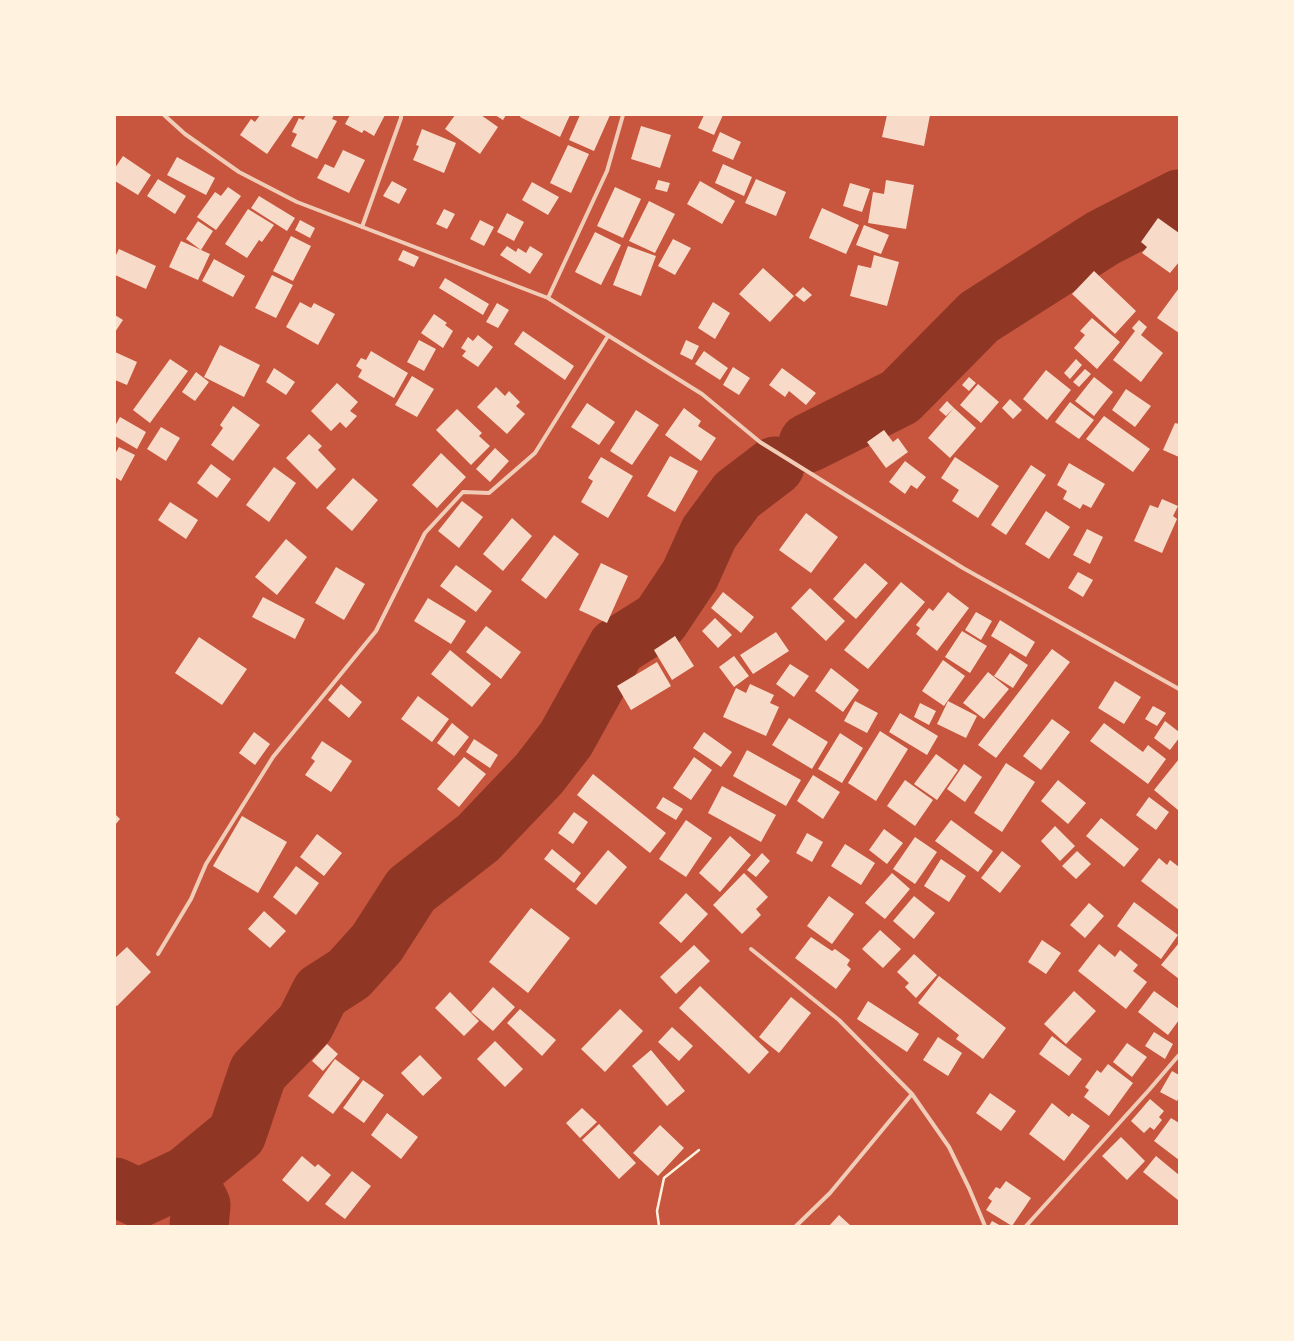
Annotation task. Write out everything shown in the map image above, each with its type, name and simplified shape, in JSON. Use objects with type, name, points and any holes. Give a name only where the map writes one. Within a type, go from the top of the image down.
[{"type":"street","points":[[164,115],[185,134],[239,172],[297,202],[548,298],[702,394],[760,442],[780,455],[963,568],[1179,689]]},
{"type":"street","points":[[362,227],[401,115]]},
{"type":"street","points":[[548,298],[607,170],[623,115]]},
{"type":"street","points":[[158,954],[191,899],[206,864],[273,757],[376,631],[425,533],[463,492],[489,493],[535,453],[608,336]]},
{"type":"street","points":[[751,949],[839,1020],[912,1094],[949,1147],[985,1226]]},
{"type":"street","points":[[1026,1226],[1179,1055]]},
{"type":"street","points":[[796,1226],[830,1193],[912,1094]]},
{"type":"path","points":[[659,1226],[657,1210],[664,1178],[700,1150]]},
{"type":"building","points":[[260,115],[294,115],[267,154],[240,135],[251,119],[255,122]]},
{"type":"building","points":[[306,115],[334,115],[332,119],[337,121],[317,159],[291,146],[297,134],[292,132],[299,118],[303,120]]},
{"type":"building","points":[[350,115],[385,115],[374,136],[364,130],[362,133],[345,124]]},
{"type":"building","points":[[455,115],[481,115],[498,127],[480,154],[445,129]]},
{"type":"building","points":[[495,115],[506,115],[503,120]]},
{"type":"building","points":[[521,115],[570,115],[560,137],[520,117]]},
{"type":"building","points":[[580,115],[610,115],[594,151],[569,140]]},
{"type":"building","points":[[704,115],[723,115],[714,135],[698,128]]},
{"type":"building","points":[[887,115],[930,115],[924,146],[882,137]]},
{"type":"building","points":[[641,126],[671,135],[660,168],[631,159]]},
{"type":"building","points":[[422,129],[456,143],[444,173],[413,160],[419,146],[416,145]]},
{"type":"building","points":[[720,132],[741,142],[733,160],[712,151]]},
{"type":"building","points":[[568,145],[589,154],[571,193],[550,183]]},
{"type":"building","points":[[343,150],[365,160],[349,193],[317,178],[325,164],[334,168]]},
{"type":"building","points":[[123,156],[151,175],[138,195],[115,181],[115,168]]},
{"type":"building","points":[[177,157],[215,178],[206,195],[167,175]]},
{"type":"building","points":[[723,164],[752,177],[744,196],[715,183]]},
{"type":"building","points":[[158,179],[186,196],[175,214],[147,196]]},
{"type":"building","points":[[756,179],[786,192],[776,216],[745,203]]},
{"type":"building","points":[[658,180],[670,183],[667,192],[655,189]]},
{"type":"building","points":[[886,180],[914,185],[906,229],[868,223],[873,192],[884,194]]},
{"type":"building","points":[[392,181],[407,189],[399,204],[383,196]]},
{"type":"building","points":[[700,181],[735,201],[722,224],[687,204]]},
{"type":"building","points":[[532,182],[559,197],[548,215],[522,200]]},
{"type":"building","points":[[850,183],[870,189],[862,212],[843,206]]},
{"type":"building","points":[[228,187],[241,196],[216,230],[197,217],[215,192],[221,196]]},
{"type":"building","points":[[615,187],[641,199],[623,238],[597,226]]},
{"type":"building","points":[[259,196],[295,218],[287,231],[251,208]]},
{"type":"building","points":[[649,201],[675,214],[655,253],[629,241]]},
{"type":"building","points":[[822,208],[859,225],[846,254],[809,238]]},
{"type":"building","points":[[248,209],[274,225],[262,242],[259,240],[247,258],[225,244]]},
{"type":"building","points":[[444,209],[455,214],[447,229],[436,224]]},
{"type":"building","points":[[507,213],[524,222],[514,241],[497,232]]},
{"type":"building","points":[[1158,218],[1179,233],[1179,262],[1170,273],[1142,253],[1147,247],[1141,242]]},
{"type":"building","points":[[300,220],[315,228],[310,238],[295,230]]},
{"type":"building","points":[[480,220],[494,227],[484,246],[470,239]]},
{"type":"building","points":[[198,221],[213,231],[201,250],[186,239]]},
{"type":"building","points":[[864,225],[889,235],[881,254],[856,245]]},
{"type":"building","points":[[595,232],[621,245],[601,285],[575,272]]},
{"type":"building","points":[[291,236],[311,246],[293,281],[273,271]]},
{"type":"building","points":[[673,239],[691,248],[675,275],[658,266]]},
{"type":"building","points":[[181,241],[210,254],[198,280],[169,267]]},
{"type":"building","points":[[507,246],[516,252],[518,248],[526,253],[530,246],[543,254],[530,274],[500,255]]},
{"type":"building","points":[[628,246],[656,256],[641,296],[613,285]]},
{"type":"building","points":[[119,249],[156,266],[146,289],[115,275],[115,257]]},
{"type":"building","points":[[403,250],[419,257],[414,267],[398,260]]},
{"type":"building","points":[[874,255],[899,262],[887,306],[850,296],[858,265],[871,268]]},
{"type":"building","points":[[214,259],[245,276],[233,297],[202,281]]},
{"type":"building","points":[[763,268],[794,296],[770,322],[739,294]]},
{"type":"building","points":[[1094,271],[1136,311],[1115,334],[1072,294]]},
{"type":"building","points":[[272,275],[293,285],[276,318],[255,308]]},
{"type":"building","points":[[445,278],[489,304],[483,315],[439,288]]},
{"type":"building","points":[[803,287],[812,295],[804,302],[795,295]]},
{"type":"building","points":[[1179,288],[1179,333],[1157,318]]},
{"type":"building","points":[[300,302],[311,308],[314,303],[335,314],[318,345],[286,327]]},
{"type":"building","points":[[713,302],[730,313],[715,339],[698,328]]},
{"type":"building","points":[[497,303],[509,310],[498,328],[486,322]]},
{"type":"building","points":[[434,314],[447,323],[445,325],[453,331],[443,348],[421,333]]},
{"type":"building","points":[[115,315],[123,320],[115,332]]},
{"type":"building","points":[[1092,318],[1120,342],[1097,369],[1074,348],[1085,335],[1080,331]]},
{"type":"building","points":[[1139,320],[1147,327],[1141,335],[1163,353],[1141,382],[1113,360],[1135,331],[1132,328]]},
{"type":"building","points":[[523,331],[574,366],[565,380],[514,344]]},
{"type":"building","points":[[478,335],[493,347],[478,367],[462,356],[466,351],[461,348],[468,337],[473,341]]},
{"type":"building","points":[[419,340],[436,349],[424,371],[407,362]]},
{"type":"building","points":[[686,340],[699,346],[692,360],[680,354]]},
{"type":"building","points":[[220,345],[260,365],[244,397],[204,377]]},
{"type":"building","points":[[371,351],[408,373],[394,398],[358,377],[362,370],[356,366],[361,358],[366,360]]},
{"type":"building","points":[[704,351],[728,368],[720,380],[695,364]]},
{"type":"building","points":[[115,352],[137,362],[127,385],[115,380]]},
{"type":"building","points":[[170,359],[188,371],[150,423],[133,410]]},
{"type":"building","points":[[1076,359],[1082,365],[1070,379],[1064,373]]},
{"type":"building","points":[[733,367],[750,378],[739,395],[723,385]]},
{"type":"building","points":[[274,368],[295,382],[286,395],[266,382]]},
{"type":"building","points":[[782,368],[816,393],[806,405],[789,391],[785,397],[769,385]]},
{"type":"building","points":[[1085,369],[1091,374],[1079,387],[1073,382]]},
{"type":"building","points":[[1046,370],[1071,390],[1047,420],[1023,399]]},
{"type":"building","points":[[196,372],[209,382],[195,401],[182,392]]},
{"type":"building","points":[[412,376],[434,389],[417,417],[395,405]]},
{"type":"building","points":[[969,377],[976,383],[969,391],[962,385]]},
{"type":"building","points":[[1094,377],[1113,392],[1094,416],[1075,401]]},
{"type":"building","points":[[337,383],[358,402],[350,411],[357,416],[346,428],[340,422],[331,431],[311,411]]},
{"type":"building","points":[[978,384],[999,402],[981,423],[960,405]]},
{"type":"building","points":[[496,387],[505,396],[509,391],[520,402],[516,406],[525,414],[507,434],[477,407]]},
{"type":"building","points":[[1126,389],[1151,406],[1135,427],[1112,410]]},
{"type":"building","points":[[1010,399],[1022,410],[1013,419],[1002,408]]},
{"type":"building","points":[[947,401],[954,408],[946,416],[939,410]]},
{"type":"building","points":[[1070,402],[1094,420],[1079,439],[1055,422]]},
{"type":"building","points":[[587,403],[615,422],[599,445],[571,427]]},
{"type":"building","points":[[233,406],[260,425],[233,461],[211,445],[223,428],[220,425]]},
{"type":"building","points":[[684,408],[701,421],[698,426],[716,438],[701,461],[665,435]]},
{"type":"building","points":[[954,408],[976,428],[950,458],[928,438]]},
{"type":"building","points":[[457,409],[482,433],[479,436],[490,446],[471,465],[436,430]]},
{"type":"building","points":[[636,410],[659,425],[632,465],[610,451]]},
{"type":"building","points":[[1104,416],[1150,449],[1133,472],[1086,439]]},
{"type":"building","points":[[120,417],[146,432],[137,449],[115,436],[115,426]]},
{"type":"building","points":[[1175,423],[1179,424],[1179,457],[1163,450]]},
{"type":"building","points":[[161,427],[180,438],[166,461],[147,449]]},
{"type":"building","points":[[884,430],[893,442],[898,438],[908,452],[886,468],[867,442]]},
{"type":"building","points":[[309,434],[322,446],[318,450],[336,469],[317,489],[286,458]]},
{"type":"building","points":[[119,447],[135,455],[121,481],[115,477],[115,454]]},
{"type":"building","points":[[495,448],[509,461],[490,482],[476,469]]},
{"type":"building","points":[[441,453],[466,477],[437,508],[412,485]]},
{"type":"building","points":[[670,456],[698,471],[675,512],[647,496]]},
{"type":"building","points":[[601,457],[633,476],[608,518],[581,502],[593,481],[588,478]]},
{"type":"building","points":[[955,457],[999,486],[978,518],[952,501],[959,490],[941,478]]},
{"type":"building","points":[[905,461],[926,477],[917,489],[911,485],[905,494],[889,482]]},
{"type":"building","points":[[1069,463],[1105,484],[1091,508],[1083,504],[1080,509],[1063,499],[1067,491],[1057,485]]},
{"type":"building","points":[[211,464],[231,479],[217,498],[197,483]]},
{"type":"building","points":[[1031,465],[1046,475],[1006,535],[991,525]]},
{"type":"building","points":[[274,467],[296,483],[269,522],[246,505]]},
{"type":"building","points":[[353,478],[378,500],[352,531],[326,508]]},
{"type":"building","points":[[1162,499],[1178,506],[1173,516],[1177,519],[1162,553],[1134,541],[1150,505],[1158,508]]},
{"type":"building","points":[[462,501],[483,517],[459,548],[438,531]]},
{"type":"building","points":[[170,502],[198,520],[186,539],[158,520]]},
{"type":"building","points":[[1046,511],[1070,527],[1049,559],[1025,544]]},
{"type":"building","points":[[806,513],[838,537],[811,573],[779,550]]},
{"type":"building","points":[[512,518],[532,536],[503,571],[483,554]]},
{"type":"building","points":[[1087,529],[1103,537],[1090,564],[1073,555]]},
{"type":"building","points":[[554,535],[579,554],[546,599],[521,580]]},
{"type":"building","points":[[286,539],[307,557],[277,595],[255,577]]},
{"type":"building","points":[[601,563],[628,576],[607,623],[579,610]]},
{"type":"building","points":[[865,563],[888,583],[856,619],[833,599]]},
{"type":"building","points":[[456,565],[492,591],[476,612],[440,586]]},
{"type":"building","points":[[336,567],[365,584],[344,620],[315,603]]},
{"type":"building","points":[[1078,572],[1093,580],[1083,597],[1068,588]]},
{"type":"building","points":[[901,582],[925,602],[868,669],[844,650]]},
{"type":"building","points":[[810,588],[845,621],[826,641],[791,608]]},
{"type":"building","points":[[723,592],[754,617],[741,633],[711,608]]},
{"type":"building","points":[[948,592],[969,608],[937,651],[916,634],[920,628],[916,625],[929,608],[933,611]]},
{"type":"building","points":[[263,597],[305,619],[295,639],[252,617]]},
{"type":"building","points":[[428,598],[466,621],[451,644],[414,621]]},
{"type":"building","points":[[976,612],[992,621],[981,640],[965,630]]},
{"type":"building","points":[[715,618],[732,635],[718,648],[702,631]]},
{"type":"building","points":[[1000,620],[1035,642],[1026,657],[991,636]]},
{"type":"building","points":[[486,626],[521,652],[501,679],[466,652]]},
{"type":"building","points":[[962,631],[987,646],[970,673],[945,657]]},
{"type":"building","points":[[776,632],[789,651],[753,674],[740,655]]},
{"type":"building","points":[[675,636],[694,666],[672,680],[654,650]]},
{"type":"building","points":[[199,637],[247,669],[222,705],[175,673]]},
{"type":"building","points":[[1052,649],[1070,662],[996,758],[978,745]]},
{"type":"building","points":[[450,650],[491,684],[472,707],[431,674]]},
{"type":"building","points":[[1010,653],[1028,665],[1013,688],[994,676]]},
{"type":"building","points":[[734,656],[749,676],[734,687],[719,667]]},
{"type":"building","points":[[943,660],[965,676],[944,706],[922,691]]},
{"type":"building","points":[[657,662],[671,686],[631,710],[617,686]]},
{"type":"building","points":[[790,664],[809,676],[794,697],[776,684]]},
{"type":"building","points":[[831,668],[859,690],[843,712],[815,691]]},
{"type":"building","points":[[988,672],[1009,689],[984,719],[963,703]]},
{"type":"building","points":[[1115,681],[1141,697],[1124,724],[1098,708]]},
{"type":"building","points":[[341,684],[362,702],[349,718],[328,700]]},
{"type":"building","points":[[750,684],[774,695],[770,703],[779,707],[766,736],[723,717],[736,688],[746,693]]},
{"type":"building","points":[[418,696],[449,719],[432,742],[401,719]]},
{"type":"building","points":[[855,701],[878,713],[867,733],[844,721]]},
{"type":"building","points":[[948,701],[977,716],[966,738],[937,724]]},
{"type":"building","points":[[920,703],[936,711],[929,725],[914,717]]},
{"type":"building","points":[[1153,706],[1166,713],[1157,726],[1145,719]]},
{"type":"building","points":[[900,713],[938,736],[927,755],[889,732]]},
{"type":"building","points":[[789,718],[828,742],[812,769],[772,745]]},
{"type":"building","points":[[1052,719],[1070,732],[1041,770],[1023,756]]},
{"type":"building","points":[[1165,721],[1179,732],[1179,738],[1170,750],[1154,738]]},
{"type":"building","points":[[452,723],[469,737],[454,756],[437,743]]},
{"type":"building","points":[[1104,723],[1143,752],[1148,745],[1166,759],[1148,784],[1090,741]]},
{"type":"building","points":[[880,731],[908,749],[876,801],[848,783]]},
{"type":"building","points":[[254,732],[270,744],[255,765],[239,753]]},
{"type":"building","points":[[704,732],[732,752],[721,767],[693,748]]},
{"type":"building","points":[[840,733],[863,748],[842,783],[818,769]]},
{"type":"building","points":[[474,739],[498,755],[490,768],[466,752]]},
{"type":"building","points":[[322,741],[352,761],[331,792],[305,775],[315,761],[311,758]]},
{"type":"building","points":[[747,750],[801,780],[786,806],[733,776]]},
{"type":"building","points":[[936,754],[958,770],[937,800],[914,784]]},
{"type":"building","points":[[464,757],[486,774],[459,807],[437,789]]},
{"type":"building","points":[[694,757],[712,770],[691,800],[673,788]]},
{"type":"building","points":[[1179,759],[1179,809],[1178,810],[1154,790]]},
{"type":"building","points":[[1006,763],[1035,782],[1002,832],[974,813]]},
{"type":"building","points":[[964,764],[982,777],[965,802],[947,789]]},
{"type":"building","points":[[593,774],[666,833],[650,853],[577,795]]},
{"type":"building","points":[[813,775],[840,792],[823,819],[797,801]]},
{"type":"building","points":[[905,780],[933,800],[915,826],[887,806]]},
{"type":"building","points":[[1058,780],[1086,803],[1068,824],[1041,801]]},
{"type":"building","points":[[722,786],[776,815],[761,842],[708,813]]},
{"type":"building","points":[[663,797],[683,809],[676,820],[656,808]]},
{"type":"building","points":[[1149,797],[1169,812],[1156,830],[1136,815]]},
{"type":"building","points":[[574,812],[588,822],[573,844],[558,833]]},
{"type":"building","points":[[115,814],[120,819],[115,825]]},
{"type":"building","points":[[242,816],[287,842],[258,893],[213,866]]},
{"type":"building","points":[[1101,818],[1139,849],[1124,867],[1086,836]]},
{"type":"building","points":[[686,820],[712,838],[686,877],[659,859]]},
{"type":"building","points":[[951,820],[993,851],[978,872],[935,841]]},
{"type":"building","points":[[1055,826],[1075,846],[1060,861],[1041,841]]},
{"type":"building","points":[[884,829],[903,843],[887,864],[869,850]]},
{"type":"building","points":[[807,833],[823,842],[812,862],[796,853]]},
{"type":"building","points":[[317,834],[342,853],[324,876],[300,857]]},
{"type":"building","points":[[730,836],[751,855],[720,892],[699,873]]},
{"type":"building","points":[[915,837],[937,852],[915,884],[893,869]]},
{"type":"building","points":[[845,844],[875,863],[861,885],[831,866]]},
{"type":"building","points":[[552,849],[581,873],[574,883],[544,859]]},
{"type":"building","points":[[608,850],[627,867],[596,905],[576,889]]},
{"type":"building","points":[[1002,851],[1021,866],[1000,893],[981,878]]},
{"type":"building","points":[[1077,851],[1091,864],[1076,879],[1062,866]]},
{"type":"building","points":[[762,853],[770,861],[756,877],[747,870]]},
{"type":"building","points":[[1159,858],[1167,865],[1170,860],[1179,867],[1179,910],[1141,881]]},
{"type":"building","points":[[941,859],[966,876],[949,902],[924,886]]},
{"type":"building","points":[[296,866],[319,883],[296,915],[273,897]]},
{"type":"building","points":[[744,873],[768,897],[756,909],[761,915],[742,934],[713,905]]},
{"type":"building","points":[[892,873],[910,889],[885,919],[865,903]]},
{"type":"building","points":[[686,893],[708,914],[681,943],[659,923]]},
{"type":"building","points":[[829,896],[854,914],[832,944],[807,926]]},
{"type":"building","points":[[914,896],[935,913],[914,939],[893,921]]},
{"type":"building","points":[[1134,902],[1178,935],[1161,959],[1117,926]]},
{"type":"building","points":[[1089,903],[1104,916],[1085,938],[1070,925]]},
{"type":"building","points":[[531,908],[570,938],[528,993],[489,962]]},
{"type":"building","points":[[264,911],[286,931],[270,948],[248,929]]},
{"type":"building","points":[[880,930],[901,949],[883,968],[862,949]]},
{"type":"building","points":[[811,937],[832,951],[835,949],[850,960],[847,965],[851,969],[836,989],[795,958]]},
{"type":"building","points":[[1042,940],[1061,953],[1046,974],[1028,962]]},
{"type":"building","points":[[1179,943],[1179,979],[1161,965]]},
{"type":"building","points":[[1099,944],[1115,957],[1120,950],[1138,965],[1133,971],[1147,982],[1126,1009],[1078,971]]},
{"type":"building","points":[[694,945],[710,961],[676,994],[660,977]]},
{"type":"building","points":[[127,947],[151,972],[117,1006],[115,1005],[115,958]]},
{"type":"building","points":[[914,954],[937,975],[916,998],[905,987],[909,983],[897,972]]},
{"type":"building","points":[[939,976],[1006,1028],[983,1059],[956,1039],[959,1035],[918,1003]]},
{"type":"building","points":[[700,986],[769,1052],[749,1074],[679,1008]]},
{"type":"building","points":[[493,987],[515,1007],[493,1031],[471,1012]]},
{"type":"building","points":[[1074,991],[1096,1011],[1066,1044],[1044,1024]]},
{"type":"building","points":[[1154,991],[1179,1009],[1179,1020],[1168,1035],[1138,1012]]},
{"type":"building","points":[[450,992],[479,1021],[464,1036],[435,1008]]},
{"type":"building","points":[[791,997],[811,1013],[779,1053],[759,1037]]},
{"type":"building","points":[[868,1001],[919,1034],[907,1052],[857,1019]]},
{"type":"building","points":[[520,1009],[556,1040],[542,1056],[507,1023]]},
{"type":"building","points":[[620,1009],[643,1031],[605,1072],[581,1049]]},
{"type":"building","points":[[672,1027],[693,1046],[679,1061],[658,1042]]},
{"type":"building","points":[[1154,1032],[1173,1044],[1165,1059],[1145,1046]]},
{"type":"building","points":[[1052,1036],[1082,1059],[1069,1076],[1039,1054]]},
{"type":"building","points":[[938,1037],[962,1053],[948,1076],[923,1060]]},
{"type":"building","points":[[495,1041],[523,1069],[505,1087],[477,1059]]},
{"type":"building","points":[[1127,1043],[1147,1057],[1132,1077],[1113,1062]]},
{"type":"building","points":[[327,1044],[338,1054],[323,1071],[312,1061]]},
{"type":"building","points":[[651,1050],[685,1091],[667,1106],[632,1066]]},
{"type":"building","points":[[420,1055],[442,1078],[423,1096],[401,1073]]},
{"type":"building","points":[[335,1059],[360,1078],[333,1114],[308,1096]]},
{"type":"building","points":[[1108,1064],[1133,1083],[1109,1116],[1084,1097],[1089,1090],[1085,1087],[1097,1070],[1101,1073]]},
{"type":"building","points":[[1172,1071],[1179,1075],[1179,1097],[1177,1101],[1160,1092]]},
{"type":"building","points":[[363,1080],[384,1095],[364,1123],[343,1108]]},
{"type":"building","points":[[990,1093],[1016,1111],[1001,1131],[976,1113]]},
{"type":"building","points":[[1150,1099],[1164,1111],[1159,1117],[1162,1120],[1154,1130],[1150,1127],[1144,1133],[1131,1121]]},
{"type":"building","points":[[1052,1103],[1069,1117],[1072,1113],[1090,1126],[1064,1161],[1029,1134]]},
{"type":"building","points":[[582,1108],[597,1122],[580,1138],[566,1123]]},
{"type":"building","points":[[387,1113],[418,1137],[401,1159],[371,1135]]},
{"type":"building","points":[[1171,1118],[1179,1123],[1179,1160],[1154,1141]]},
{"type":"building","points":[[599,1124],[636,1163],[619,1179],[582,1140]]},
{"type":"building","points":[[660,1125],[684,1148],[658,1176],[633,1153]]},
{"type":"building","points":[[1121,1137],[1145,1161],[1127,1180],[1102,1156]]},
{"type":"building","points":[[302,1156],[315,1167],[318,1164],[331,1175],[308,1202],[282,1180]]},
{"type":"building","points":[[1156,1156],[1179,1175],[1178,1200],[1143,1172]]},
{"type":"building","points":[[352,1171],[371,1186],[345,1219],[325,1204]]},
{"type":"building","points":[[1006,1181],[1031,1198],[1012,1226],[986,1210],[992,1201],[988,1198],[996,1187],[1000,1189]]},
{"type":"building","points":[[839,1215],[850,1225],[829,1226]]},
{"type":"building","points":[[992,1221],[1001,1226],[989,1226]]},
{"type":"waterway","points":[[808,443],[900,397],[979,317],[1103,238],[1179,199]]},
{"type":"waterway","points":[[186,1176],[237,1134],[258,1072],[305,1024],[321,992],[349,974],[377,943],[411,890],[478,838],[539,774],[566,739],[617,647],[660,620],[690,575],[709,533],[737,495],[775,466]]},
{"type":"waterway","points":[[115,1187],[139,1198],[186,1176],[201,1205],[199,1226]]}]
